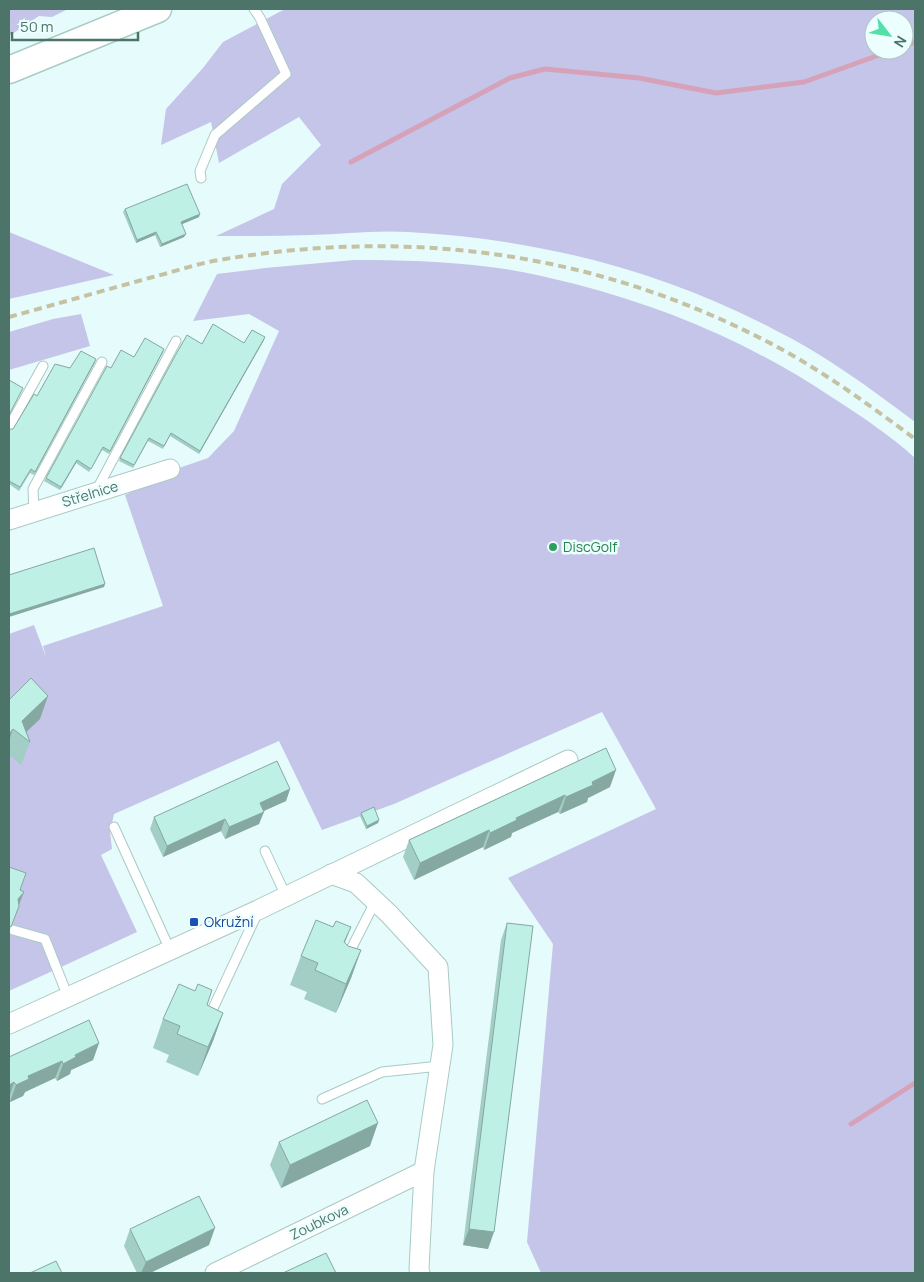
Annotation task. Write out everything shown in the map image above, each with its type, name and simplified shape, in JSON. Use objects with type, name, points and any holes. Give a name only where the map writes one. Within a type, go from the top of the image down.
[{"type":"street","points":[[9,70],[158,9]]},
{"type":"street","name":"Střelnice","points":[[9,520],[170,469]]},
{"type":"street","points":[[9,1024],[260,909],[568,760]]},
{"type":"street","points":[[331,874],[356,883],[438,967],[443,1046],[424,1171],[420,1273]]},
{"type":"street","name":"Zoubkova","points":[[215,1273],[424,1171]]},
{"type":"lane","points":[[201,178],[200,171],[215,135],[286,74],[254,9]]},
{"type":"lane","points":[[95,493],[176,341]]},
{"type":"lane","points":[[34,512],[33,489],[102,362]]},
{"type":"lane","points":[[9,427],[43,366]]},
{"type":"lane","points":[[114,827],[170,950]]},
{"type":"lane","points":[[265,851],[286,896]]},
{"type":"lane","points":[[341,969],[375,902]]},
{"type":"lane","points":[[204,1028],[260,909]]},
{"type":"lane","points":[[13,930],[45,939],[68,997]]},
{"type":"lane","points":[[322,1099],[382,1072],[440,1066]]},
{"type":"shaded area","points":[[9,9],[68,9],[52,17],[39,16],[9,36]]},
{"type":"shaded area","points":[[285,9],[915,9],[915,422],[828,360],[773,329],[730,308],[686,290],[596,261],[550,250],[503,242],[408,232],[216,236],[274,209],[282,184],[321,145],[299,117],[219,163],[211,122],[161,145],[166,109],[203,68],[223,42]]},
{"type":"shaded area","points":[[9,232],[114,275],[9,299]]},
{"type":"shaded area","points":[[354,260],[439,262],[501,268],[575,284],[643,304],[708,330],[772,361],[865,419],[896,441],[915,458],[915,1273],[541,1273],[527,1242],[553,944],[508,878],[656,809],[602,712],[394,804],[322,830],[279,741],[114,814],[110,832],[112,849],[101,855],[137,932],[9,991],[9,634],[34,625],[46,657],[43,646],[163,606],[125,495],[179,468],[208,458],[234,431],[279,331],[249,314],[193,321],[217,274]]},
{"type":"shaded area","points":[[81,314],[90,346],[9,370],[9,332],[53,319]]},
{"type":"building","points":[[187,184],[200,214],[181,222],[186,234],[162,244],[156,232],[137,240],[125,209]]},
{"type":"building","points":[[213,324],[244,343],[252,330],[265,337],[200,451],[171,433],[164,446],[149,438],[134,465],[120,458],[187,335],[202,344]]},
{"type":"building","points":[[145,338],[164,349],[110,451],[103,447],[91,469],[77,460],[61,487],[46,478],[107,366],[111,368],[121,350],[134,357]]},
{"type":"building","points":[[81,351],[96,359],[35,472],[31,469],[20,487],[9,481],[9,429],[13,429],[34,394],[37,396],[55,364],[70,368]]},
{"type":"building","points":[[9,380],[23,388],[9,415]]},
{"type":"building","points":[[94,548],[105,584],[9,614],[9,575]]},
{"type":"building","points":[[31,678],[48,696],[22,721],[30,742],[13,729],[9,734],[9,700]]},
{"type":"building","points":[[606,748],[616,770],[592,782],[593,785],[566,797],[565,795],[516,818],[517,820],[490,833],[489,830],[420,863],[409,840]]},
{"type":"building","points":[[277,761],[290,789],[260,803],[264,812],[229,827],[225,819],[167,846],[154,817]]},
{"type":"building","points":[[374,807],[379,820],[367,826],[361,813]]},
{"type":"building","points":[[9,867],[26,873],[20,890],[24,892],[18,899],[19,906],[11,927],[9,926]]},
{"type":"building","points":[[316,920],[333,927],[336,921],[351,927],[344,942],[348,946],[361,950],[346,984],[315,970],[318,963],[301,956]]},
{"type":"building","points":[[507,923],[533,926],[494,1232],[469,1229]]},
{"type":"building","points":[[179,984],[195,991],[198,984],[212,990],[207,1005],[223,1013],[208,1047],[177,1034],[180,1026],[163,1019]]},
{"type":"building","points":[[89,1020],[99,1043],[75,1055],[76,1057],[63,1064],[62,1061],[28,1076],[29,1079],[16,1085],[14,1082],[9,1085],[9,1057]]},
{"type":"building","points":[[367,1100],[378,1123],[290,1165],[279,1142]]},
{"type":"building","points":[[199,1196],[215,1228],[146,1262],[130,1229]]},
{"type":"building","points":[[326,1253],[336,1273],[283,1273]]},
{"type":"building","points":[[56,1261],[62,1273],[30,1273]]},
{"type":"waterway","points":[[351,162],[510,78],[545,69],[639,78],[716,93],[804,82],[865,60]]},
{"type":"waterway","points":[[851,1124],[915,1083]]},
{"type":"railway","points":[[9,317],[213,261],[285,251],[357,246],[427,248],[497,254],[565,267],[633,286],[700,310],[766,341],[805,363],[915,439]]},
{"type":"place","name":"DiscGolf","points":[[553,547]]},
{"type":"place","name":"Okružní","points":[[194,922]]}]
